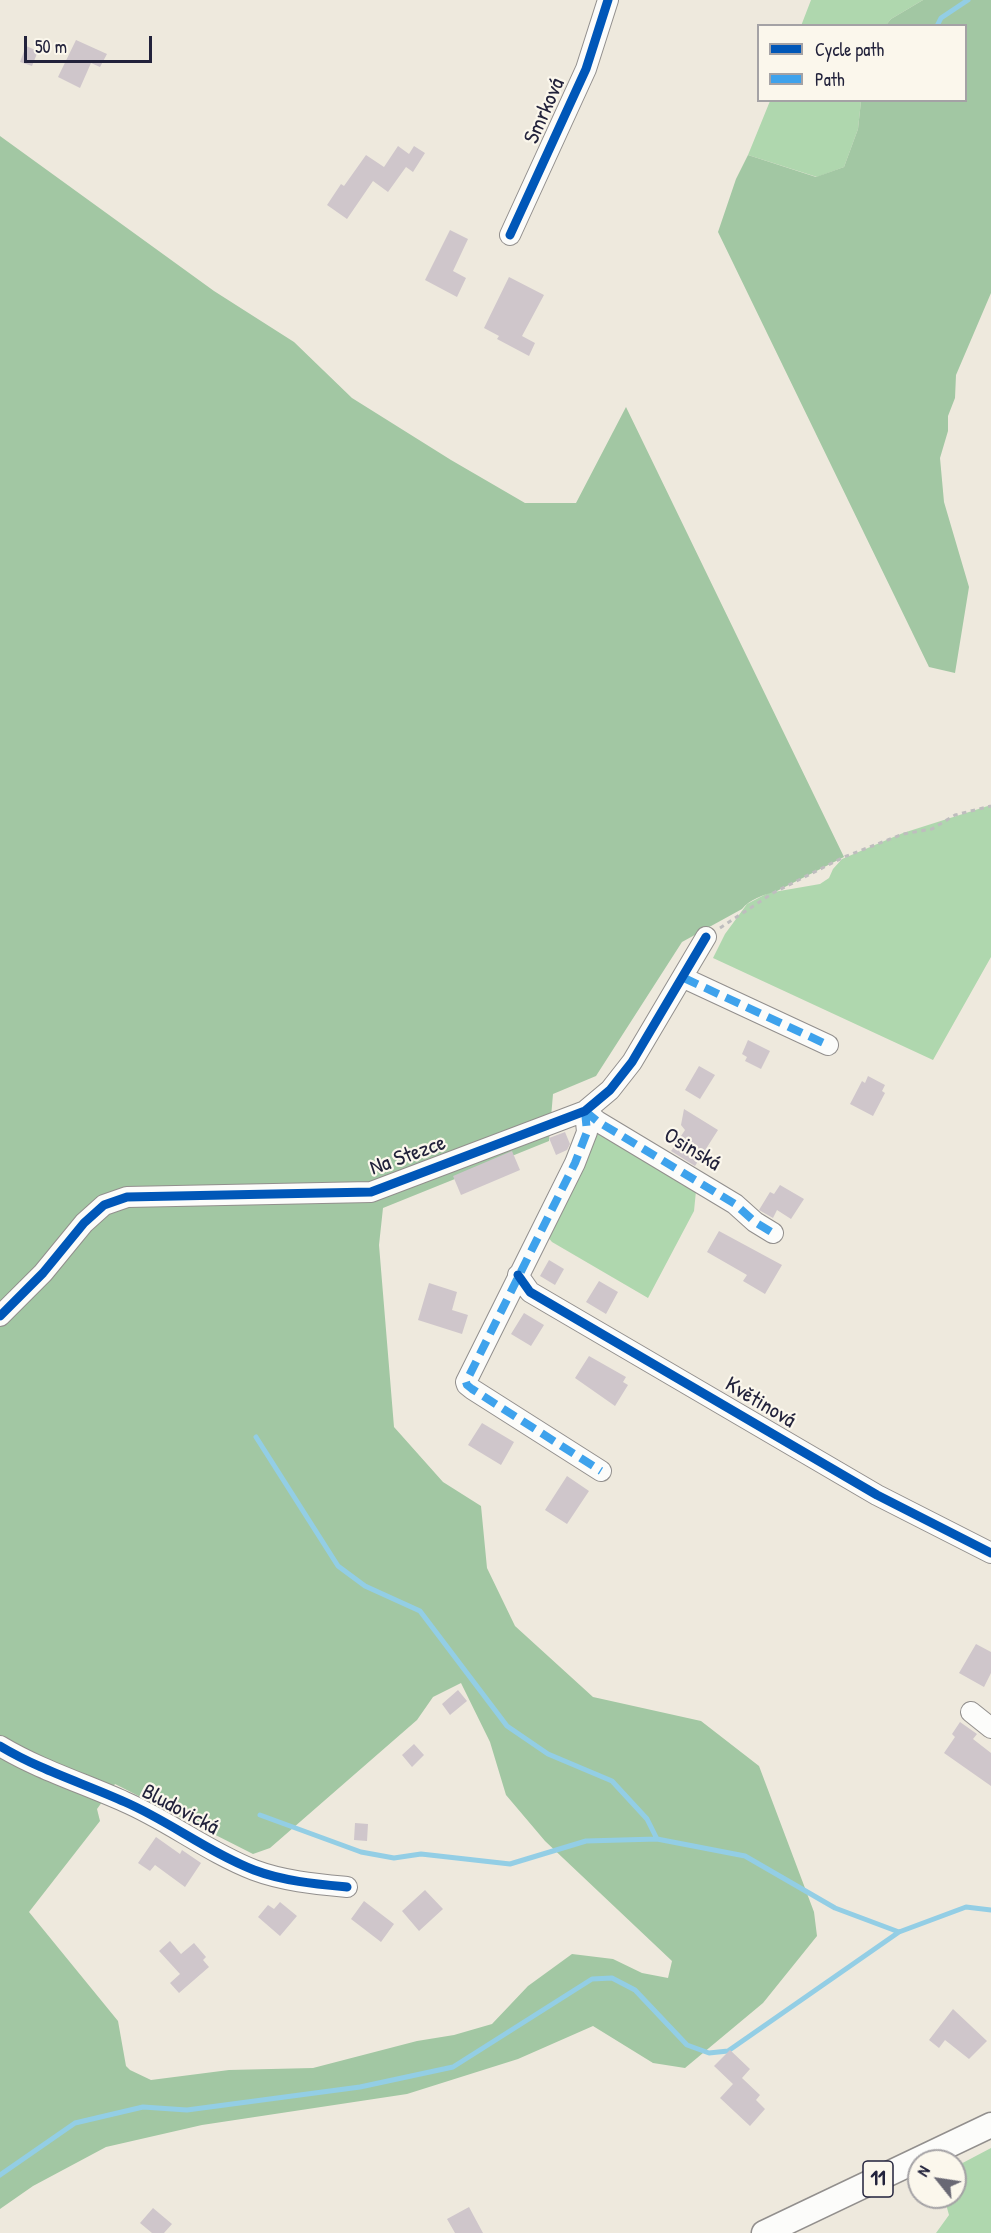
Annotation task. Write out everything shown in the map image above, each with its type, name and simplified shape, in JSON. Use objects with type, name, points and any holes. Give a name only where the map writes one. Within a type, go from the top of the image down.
[{"type":"main road","name":"11","points":[[764,2233],[991,2125]]},
{"type":"street","name":"Smrková","points":[[510,235],[585,69],[608,0]]},
{"type":"street","name":"Na Stezce","points":[[0,1316],[43,1273],[84,1222],[104,1205],[127,1197],[371,1192],[585,1111],[610,1090],[632,1062],[684,978],[706,937]]},
{"type":"street","points":[[684,978],[828,1045]]},
{"type":"street","points":[[585,1111],[587,1132],[583,1145],[466,1385],[601,1471]]},
{"type":"street","name":"Osinská","points":[[585,1111],[597,1121],[735,1204],[755,1222],[773,1233]]},
{"type":"street","name":"Květinová","points":[[519,1275],[530,1292],[877,1495],[991,1553]]},
{"type":"street","points":[[971,1712],[991,1728]]},
{"type":"street","name":"Bludovická","points":[[0,1746],[23,1760],[126,1802],[252,1869],[303,1881],[348,1887]]},
{"type":"path","points":[[706,937],[773,893],[844,857],[903,834],[932,829],[955,815],[991,806]]},
{"type":"green space","points":[[811,0],[923,0],[891,19],[887,24],[802,24]]},
{"type":"green space","points":[[923,0],[991,0],[991,293],[956,375],[955,398],[948,416],[948,431],[940,458],[944,502],[969,587],[955,673],[929,667],[718,232],[736,179],[748,155],[816,177],[844,167],[858,129],[861,102],[967,102],[967,24],[887,24],[891,19]]},
{"type":"green space","points":[[770,102],[861,102],[858,129],[844,167],[817,177],[748,155]]},
{"type":"green space","points":[[0,136],[214,291],[294,342],[352,398],[525,503],[576,503],[626,407],[844,857],[775,892],[757,898],[742,909],[682,942],[596,1076],[553,1094],[549,1141],[383,1208],[379,1245],[394,1427],[443,1482],[481,1506],[487,1568],[515,1626],[593,1697],[701,1721],[759,1766],[814,1912],[817,1936],[763,2003],[685,2068],[653,2063],[593,2026],[518,2059],[407,2094],[202,2125],[106,2147],[33,2186],[0,2209]],"holes":[[[461,1683],[490,1742],[506,1795],[545,1841],[672,1961],[668,1978],[642,1973],[613,1959],[572,1954],[528,1986],[492,2024],[313,2068],[229,2070],[151,2080],[126,2066],[118,2021],[29,1912],[100,1821],[97,1809],[115,1784],[253,1854],[270,1848],[417,1720],[433,1697]]]},
{"type":"green space","points":[[991,805],[991,957],[933,1060],[713,958],[725,934],[747,904],[768,893],[820,884],[829,878],[842,859],[903,833]]},
{"type":"green space","points":[[598,1133],[696,1191],[694,1211],[648,1298],[552,1242],[547,1236]]},
{"type":"green space","points":[[991,2148],[991,2233],[936,2233],[949,2215],[947,2209],[967,2209],[967,2161]]},
{"type":"building","points":[[76,40],[107,54],[100,67],[91,63],[80,88],[58,77]]},
{"type":"building","points":[[26,46],[38,51],[32,66],[20,62]]},
{"type":"building","points":[[398,146],[409,154],[414,146],[425,153],[413,172],[406,167],[388,192],[373,181],[347,219],[327,205],[341,184],[344,186],[366,155],[384,167]]},
{"type":"building","points":[[450,230],[468,239],[453,271],[466,278],[457,297],[425,280]]},
{"type":"building","points":[[509,277],[544,295],[522,336],[535,343],[529,356],[497,339],[499,336],[484,328]]},
{"type":"building","points":[[748,1040],[770,1051],[761,1069],[745,1061],[747,1057],[742,1054]]},
{"type":"building","points":[[699,1066],[715,1075],[700,1099],[685,1090]]},
{"type":"building","points":[[868,1076],[885,1085],[882,1091],[885,1093],[873,1116],[850,1104],[862,1081],[865,1083]]},
{"type":"building","points":[[684,1109],[718,1130],[695,1166],[671,1151],[685,1130],[681,1125]]},
{"type":"building","points":[[565,1132],[570,1144],[567,1150],[556,1155],[549,1138]]},
{"type":"building","points":[[512,1151],[520,1170],[461,1195],[453,1176]]},
{"type":"building","points":[[780,1185],[804,1199],[791,1219],[777,1210],[773,1218],[759,1210],[770,1192],[774,1194]]},
{"type":"building","points":[[719,1231],[782,1265],[765,1294],[743,1281],[747,1275],[707,1252]]},
{"type":"building","points":[[549,1260],[564,1269],[555,1285],[540,1276]]},
{"type":"building","points":[[599,1281],[618,1292],[606,1314],[586,1302]]},
{"type":"building","points":[[429,1283],[457,1292],[452,1310],[468,1315],[462,1334],[418,1320]]},
{"type":"building","points":[[524,1313],[544,1325],[531,1346],[511,1334]]},
{"type":"building","points":[[589,1356],[626,1377],[623,1382],[628,1385],[615,1406],[575,1378]]},
{"type":"building","points":[[482,1423],[514,1442],[501,1465],[468,1445]]},
{"type":"building","points":[[567,1476],[589,1491],[567,1524],[545,1510]]},
{"type":"building","points":[[976,1644],[991,1652],[991,1673],[984,1687],[959,1673]]},
{"type":"building","points":[[458,1690],[467,1701],[450,1715],[442,1704]]},
{"type":"building","points":[[960,1722],[977,1734],[973,1739],[991,1753],[991,1786],[944,1753],[955,1737],[952,1734]]},
{"type":"building","points":[[414,1744],[424,1755],[412,1767],[402,1755]]},
{"type":"building","points":[[355,1823],[368,1824],[367,1841],[354,1840]]},
{"type":"building","points":[[156,1837],[180,1854],[182,1850],[201,1863],[185,1887],[155,1865],[150,1871],[138,1863]]},
{"type":"building","points":[[425,1890],[443,1909],[419,1931],[402,1911]]},
{"type":"building","points":[[364,1901],[394,1924],[381,1942],[351,1919]]},
{"type":"building","points":[[280,1902],[297,1916],[280,1936],[258,1917],[268,1905],[274,1909]]},
{"type":"building","points":[[170,1941],[181,1954],[194,1943],[206,1957],[203,1960],[209,1967],[179,1993],[170,1983],[180,1974],[159,1951]]},
{"type":"building","points":[[953,2009],[987,2041],[969,2059],[945,2040],[939,2048],[929,2040]]},
{"type":"building","points":[[730,2050],[750,2069],[742,2078],[760,2095],[756,2100],[765,2109],[750,2126],[720,2098],[733,2084],[714,2066]]},
{"type":"building","points":[[469,2207],[483,2233],[455,2233],[447,2219]]},
{"type":"building","points":[[153,2208],[172,2224],[164,2233],[152,2233],[140,2223]]},
{"type":"waterway","points":[[938,24],[941,18],[968,0]]},
{"type":"waterway","points":[[256,1437],[338,1566],[365,1586],[420,1611],[507,1726],[548,1754],[612,1781],[647,1819],[657,1839]]},
{"type":"waterway","points":[[260,1815],[361,1852],[394,1858],[421,1854],[510,1864],[586,1841],[657,1839],[745,1856],[835,1908],[899,1932],[966,1907],[991,1910]]},
{"type":"waterway","points":[[0,2175],[75,2123],[143,2107],[187,2110],[360,2087],[453,2067],[592,1979],[612,1978],[635,1990],[687,2045],[709,2053],[728,2051],[899,1932]]},
{"type":"marked path","points":[[684,978],[828,1045]]},
{"type":"marked path","points":[[585,1111],[587,1132],[575,1163],[466,1382],[472,1389],[601,1471]]},
{"type":"marked path","points":[[585,1111],[597,1121],[735,1204],[755,1222],[773,1233]]},
{"type":"cycle path","points":[[510,235],[586,69],[608,0]]},
{"type":"cycle path","points":[[0,1316],[43,1273],[84,1223],[104,1205],[127,1197],[371,1192],[585,1111],[610,1090],[632,1062],[706,937]]},
{"type":"cycle path","points":[[518,1275],[530,1292],[877,1495],[991,1553]]},
{"type":"cycle path","points":[[0,1746],[15,1755],[141,1810],[254,1870],[288,1879],[347,1887]]}]
